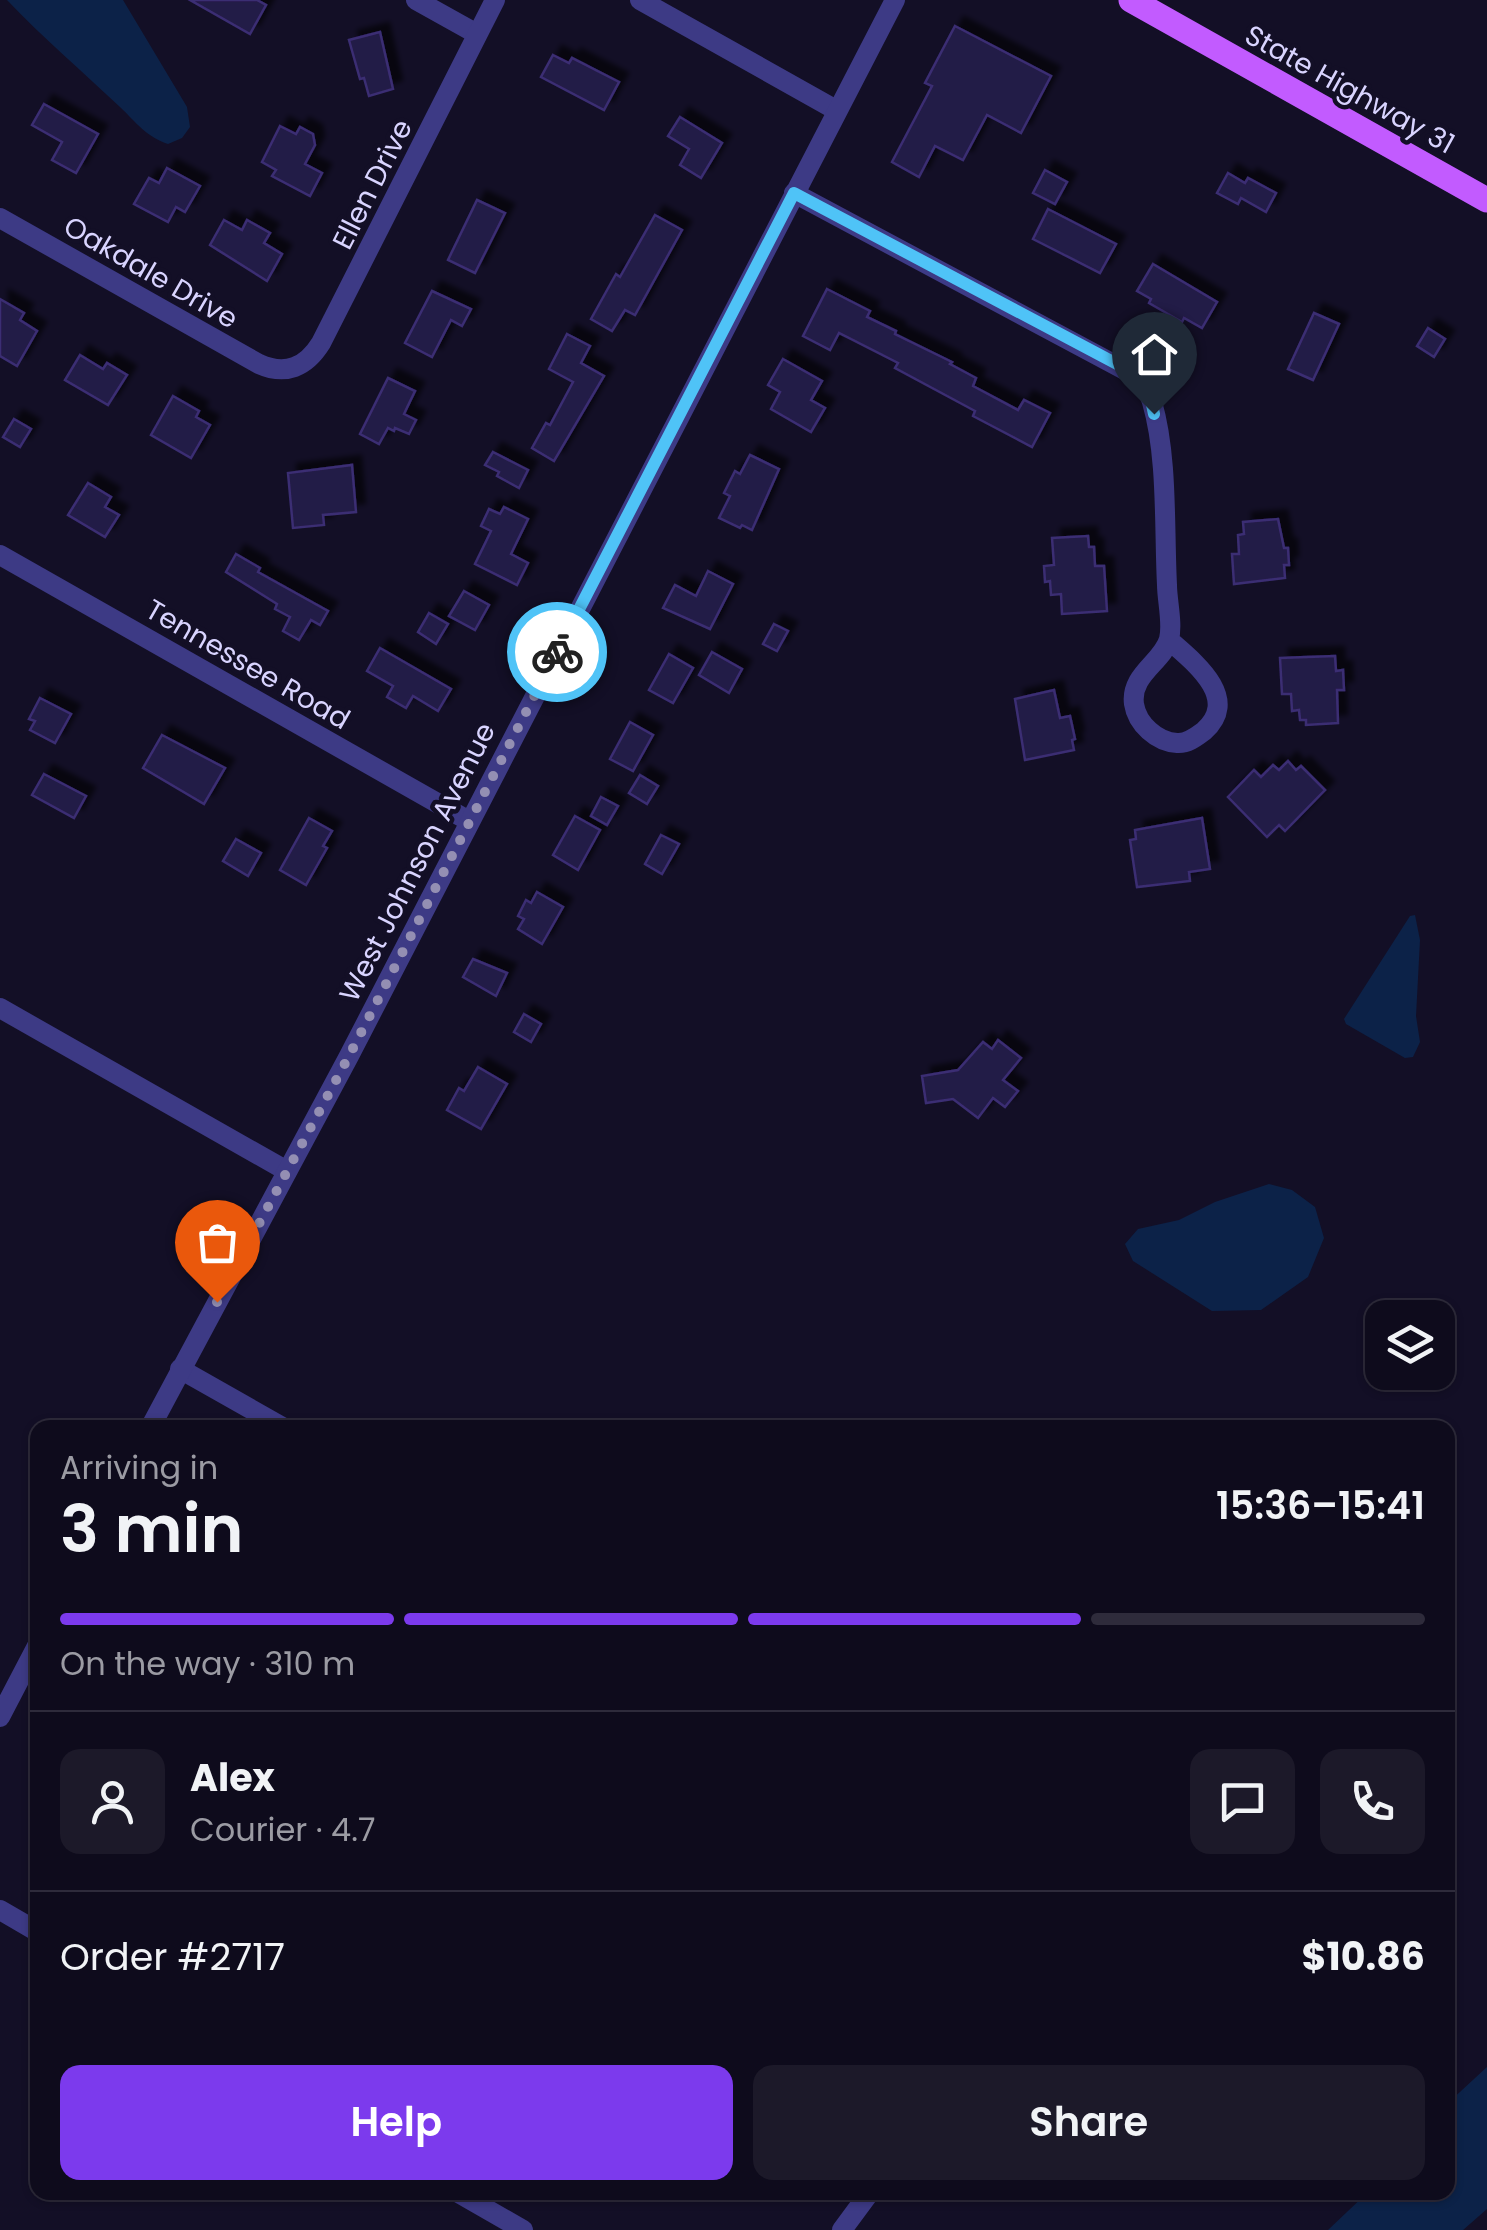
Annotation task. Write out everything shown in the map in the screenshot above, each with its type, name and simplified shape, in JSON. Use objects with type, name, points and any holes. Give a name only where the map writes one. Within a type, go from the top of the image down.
[{"type":"main road","name":"State Highway 31","points":[[1131,0],[1487,200]]},
{"type":"street","points":[[416,0],[477,34]]},
{"type":"street","name":"Ellen Drive","points":[[278,371],[296,368],[321,343],[495,0]]},
{"type":"street","points":[[640,0],[836,110]]},
{"type":"street","name":"West Johnson Avenue","points":[[154,1420],[470,821],[894,0]]},
{"type":"street","points":[[794,193],[1136,376],[1151,397],[1159,439],[1170,640],[1138,682],[1134,704],[1147,729],[1158,738],[1178,744],[1195,738],[1212,723],[1218,703],[1214,686],[1200,667],[1170,640]]},
{"type":"street","name":"Oakdale Drive","points":[[0,218],[235,352],[278,371]]},
{"type":"street","name":"Tennessee Road","points":[[0,555],[470,821]]},
{"type":"street","points":[[0,1008],[287,1172]]},
{"type":"street","points":[[180,1369],[270,1420]]},
{"type":"street","points":[[0,1717],[30,1659]]},
{"type":"street","points":[[0,1910],[30,1927]]},
{"type":"street","points":[[471,2200],[523,2230]]},
{"type":"street","points":[[842,2230],[864,2200]]},
{"type":"water","points":[[7,0],[123,0],[187,107],[190,127],[182,138],[168,144],[147,133]]},
{"type":"water","points":[[1415,915],[1420,940],[1416,1016],[1420,1042],[1413,1057],[1405,1058],[1346,1024],[1344,1019],[1410,916]]},
{"type":"water","points":[[1269,1184],[1292,1190],[1315,1207],[1324,1238],[1308,1277],[1261,1310],[1212,1311],[1133,1261],[1125,1244],[1138,1229],[1179,1220],[1215,1202]]},
{"type":"water","points":[[1487,2067],[1487,2209],[1463,2230],[1328,2230],[1360,2200],[1455,2200],[1455,2097]]},
{"type":"building","points":[[190,0],[257,0],[266,5],[250,34]]},
{"type":"building","points":[[955,26],[1051,76],[1021,133],[987,115],[963,160],[935,146],[919,177],[892,162],[932,86],[925,83]]},
{"type":"building","points":[[380,32],[393,89],[369,96],[349,40]]},
{"type":"building","points":[[553,55],[569,63],[572,58],[619,82],[604,110],[541,77]]},
{"type":"building","points":[[44,104],[98,134],[76,173],[52,160],[62,142],[32,125]]},
{"type":"building","points":[[680,117],[722,143],[701,178],[680,165],[689,149],[668,136]]},
{"type":"building","points":[[280,126],[296,134],[300,127],[313,134],[315,145],[305,164],[322,173],[310,196],[272,176],[276,170],[262,162]]},
{"type":"building","points":[[167,168],[200,186],[185,212],[176,207],[168,222],[134,204],[149,178],[159,183]]},
{"type":"building","points":[[1045,170],[1067,182],[1055,204],[1033,193]]},
{"type":"building","points":[[1228,173],[1245,183],[1248,178],[1276,193],[1266,212],[1241,198],[1238,204],[1217,193]]},
{"type":"building","points":[[477,200],[505,213],[475,273],[448,260]]},
{"type":"building","points":[[1048,209],[1116,244],[1100,273],[1033,239]]},
{"type":"building","points":[[655,215],[682,230],[635,315],[625,310],[612,331],[591,319]]},
{"type":"building","points":[[224,220],[242,230],[247,220],[270,233],[264,243],[282,254],[267,281],[210,245]]},
{"type":"building","points":[[1153,264],[1217,302],[1202,328],[1184,318],[1182,322],[1149,303],[1151,299],[1137,291]]},
{"type":"building","points":[[827,289],[870,311],[867,317],[896,331],[895,334],[952,362],[976,378],[973,386],[1018,410],[1024,400],[1050,413],[1032,447],[895,368],[898,363],[839,333],[830,350],[803,336]]},
{"type":"building","points":[[432,291],[471,309],[462,326],[451,320],[432,357],[405,343]]},
{"type":"building","points":[[0,299],[24,313],[20,320],[37,331],[17,366],[0,356]]},
{"type":"building","points":[[1314,313],[1339,324],[1313,380],[1288,369]]},
{"type":"building","points":[[1428,328],[1445,339],[1434,357],[1417,346]]},
{"type":"building","points":[[567,334],[590,346],[581,363],[604,376],[554,461],[532,448],[546,423],[550,425],[573,382],[549,369]]},
{"type":"building","points":[[80,355],[103,369],[107,363],[127,375],[108,405],[65,380]]},
{"type":"building","points":[[783,359],[822,381],[811,400],[825,408],[811,432],[771,409],[780,392],[768,385]]},
{"type":"building","points":[[388,378],[415,391],[404,414],[416,420],[409,434],[388,428],[379,444],[360,434]]},
{"type":"building","points":[[173,396],[199,411],[196,417],[210,425],[191,458],[151,435]]},
{"type":"building","points":[[14,419],[31,429],[20,447],[3,437]]},
{"type":"building","points":[[493,452],[528,470],[519,488],[485,465]]},
{"type":"building","points":[[750,455],[779,469],[752,530],[719,518],[730,496],[724,493],[735,471],[740,474]]},
{"type":"building","points":[[352,465],[356,512],[323,515],[324,525],[293,528],[288,473]]},
{"type":"building","points":[[88,483],[111,497],[105,507],[119,515],[105,537],[68,515]]},
{"type":"building","points":[[504,507],[528,519],[511,554],[528,563],[517,585],[475,564],[491,531],[481,526],[489,509],[500,514]]},
{"type":"building","points":[[1278,519],[1284,548],[1288,548],[1285,578],[1234,584],[1232,554],[1239,554],[1238,535],[1244,534],[1243,522]]},
{"type":"building","points":[[1088,536],[1089,547],[1094,547],[1095,566],[1104,566],[1107,611],[1062,614],[1061,594],[1051,595],[1050,581],[1045,582],[1044,566],[1054,565],[1052,538]]},
{"type":"building","points":[[236,554],[260,568],[258,572],[328,611],[320,625],[311,620],[299,640],[283,631],[290,617],[275,609],[277,604],[226,572]]},
{"type":"building","points":[[708,571],[733,584],[710,629],[663,608],[675,585],[696,596]]},
{"type":"building","points":[[464,591],[489,605],[475,630],[449,616]]},
{"type":"building","points":[[429,613],[448,624],[436,644],[418,632]]},
{"type":"building","points":[[774,624],[788,631],[777,651],[763,644]]},
{"type":"building","points":[[380,648],[451,689],[438,711],[413,696],[406,708],[387,697],[393,686],[367,671]]},
{"type":"building","points":[[712,652],[742,669],[729,693],[699,675]]},
{"type":"building","points":[[669,654],[693,668],[673,703],[649,690]]},
{"type":"building","points":[[1335,656],[1336,671],[1343,670],[1344,690],[1337,690],[1338,723],[1306,725],[1306,720],[1300,720],[1299,710],[1292,711],[1291,694],[1282,694],[1280,658]]},
{"type":"building","points":[[1054,690],[1060,718],[1070,716],[1074,750],[1025,760],[1015,699]]},
{"type":"building","points":[[40,698],[71,714],[55,743],[30,730],[35,721],[29,719]]},
{"type":"building","points":[[630,722],[653,735],[633,771],[610,759]]},
{"type":"building","points":[[162,735],[225,768],[204,804],[143,768]]},
{"type":"building","points":[[1288,761],[1296,770],[1301,766],[1325,790],[1285,831],[1279,825],[1267,837],[1228,797],[1254,770],[1261,777],[1273,765],[1279,770]]},
{"type":"building","points":[[44,774],[86,796],[74,818],[32,795]]},
{"type":"building","points":[[640,775],[658,786],[647,804],[629,793]]},
{"type":"building","points":[[601,797],[618,806],[607,825],[591,816]]},
{"type":"building","points":[[575,816],[600,830],[578,870],[553,855]]},
{"type":"building","points":[[309,818],[332,831],[306,885],[280,870]]},
{"type":"building","points":[[1202,818],[1210,869],[1189,872],[1190,881],[1137,887],[1130,840],[1136,839],[1135,830]]},
{"type":"building","points":[[661,835],[679,844],[662,874],[645,864]]},
{"type":"building","points":[[236,839],[261,853],[248,876],[223,861]]},
{"type":"building","points":[[537,892],[563,907],[542,944],[518,929],[524,919],[518,916],[526,900],[531,903]]},
{"type":"building","points":[[473,959],[507,973],[496,996],[463,977]]},
{"type":"building","points":[[524,1014],[541,1024],[531,1042],[514,1032]]},
{"type":"building","points":[[998,1040],[1021,1058],[1003,1080],[1018,1091],[1005,1107],[993,1098],[978,1118],[953,1099],[926,1103],[922,1076],[958,1070],[983,1042],[992,1049]]},
{"type":"building","points":[[478,1067],[507,1084],[481,1129],[447,1110],[459,1088],[464,1091]]},
{"type":"way so far","points":[[217,1302],[557,652]]},
{"type":"route","points":[[557,652],[794,193],[1117,364],[1136,376],[1151,397],[1154,414]]}]
